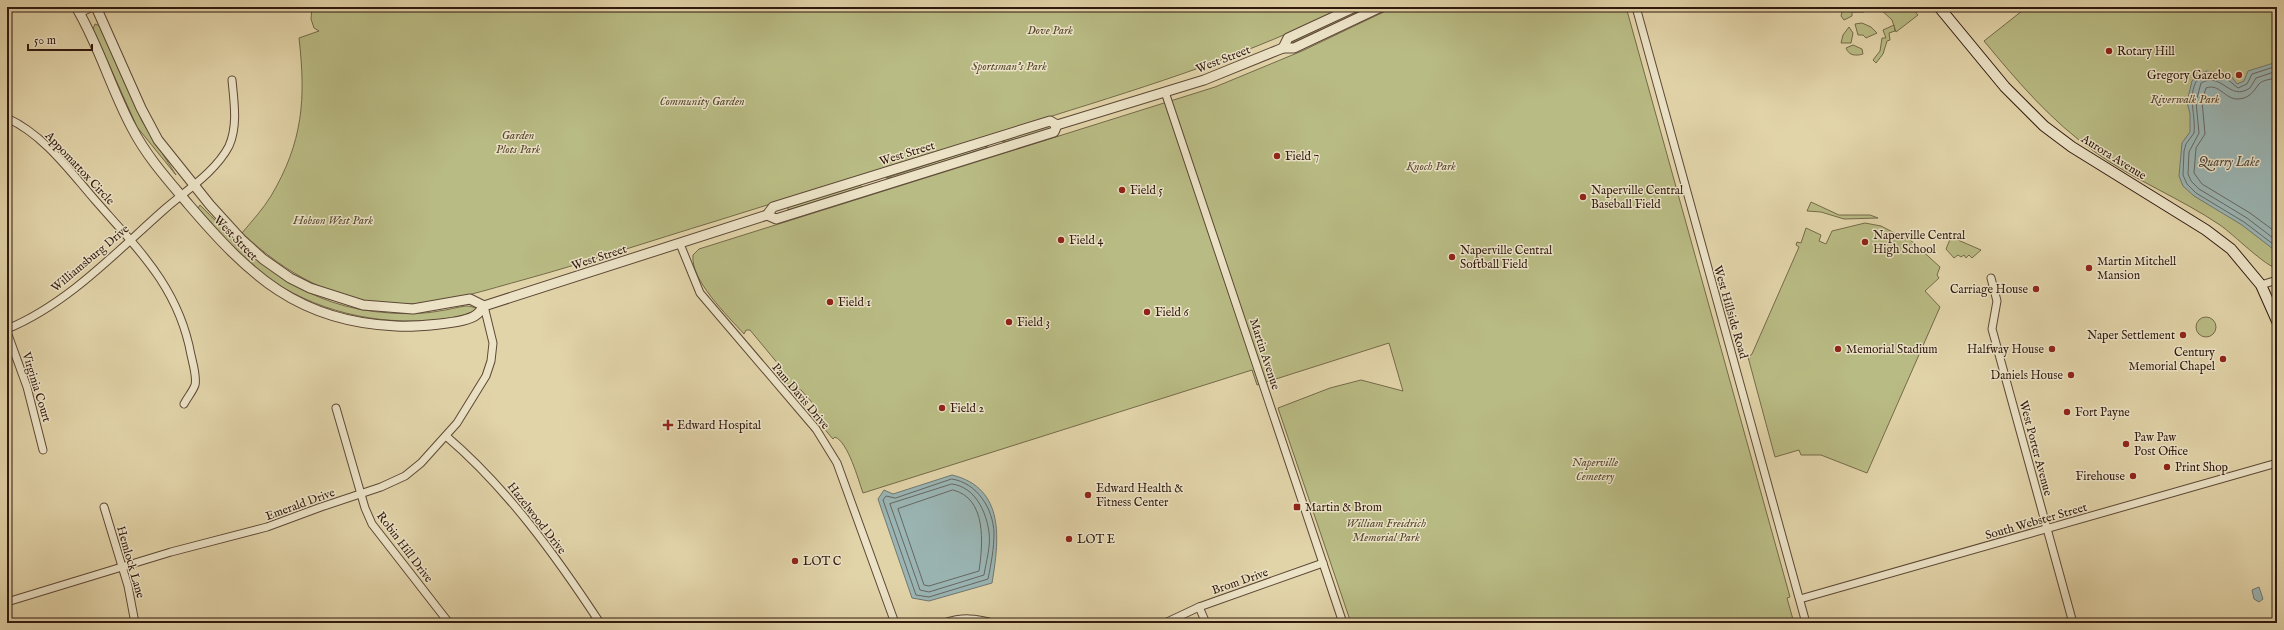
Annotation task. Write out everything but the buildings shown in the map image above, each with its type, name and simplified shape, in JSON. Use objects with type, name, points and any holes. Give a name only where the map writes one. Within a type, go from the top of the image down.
[{"type":"main road","name":"Aurora Avenue","points":[[1939,7],[2005,87],[2044,126],[2072,147],[2222,241],[2243,261],[2261,285],[2277,321]]},
{"type":"street","points":[[78,10],[92,7]]},
{"type":"street","name":"West Street","points":[[96,7],[148,123],[193,185],[241,239],[263,259],[290,278],[316,291],[376,308],[413,309],[470,299],[484,306]]},
{"type":"street","name":"West Street","points":[[1283,48],[1288,38],[1354,7]]},
{"type":"street","name":"West Street","points":[[78,10],[132,129],[150,157],[224,246],[259,278],[289,297],[332,315],[367,324],[418,326],[475,316],[484,306],[767,215],[776,219],[1054,132],[1057,125],[1204,80],[1283,48],[1294,48],[1381,7]]},
{"type":"street","name":"West Hillside Road","points":[[1636,7],[1806,623]]},
{"type":"street","name":"Williamsburg Drive","points":[[7,329],[34,315],[67,293],[181,196],[220,158],[231,140],[235,117],[232,80]]},
{"type":"street","name":"Martin Avenue","points":[[1165,92],[1343,623]]},
{"type":"street","name":"Appomattox Circle","points":[[7,118],[33,134],[50,149],[158,272],[169,291],[186,331],[195,385],[184,404]]},
{"type":"street","name":"Pam Davis Drive","points":[[680,244],[700,293],[816,429],[837,463],[895,623]]},
{"type":"street","name":"West Porter Avenue","points":[[1991,278],[1997,301],[1992,328],[2073,623]]},
{"type":"street","points":[[2261,285],[2277,280]]},
{"type":"street","name":"Emerald Drive","points":[[7,602],[202,544],[243,535],[361,494],[405,476],[446,436],[466,411],[489,368],[493,343],[484,306]]},
{"type":"street","name":"Virginia Court","points":[[7,332],[27,387],[42,450]]},
{"type":"street","name":"Robin Hill Drive","points":[[336,408],[361,494],[372,524],[449,623]]},
{"type":"street","name":"Hazelwood Drive","points":[[446,436],[483,470],[511,501],[576,586],[600,623]]},
{"type":"street","name":"South Webster Street","points":[[1800,599],[2277,463]]},
{"type":"street","name":"Hemlock Lane","points":[[104,507],[122,567],[135,623]]},
{"type":"street","name":"Brom Drive","points":[[1165,623],[1199,607],[1323,564]]},
{"type":"street","points":[[1199,607],[1206,623]]},
{"type":"street","points":[[944,623],[956,619],[974,618],[993,623]]},
{"type":"green space","name":"Garden Plots Park","points":[[312,7],[1344,7],[1273,40],[1200,68],[618,252],[459,297],[414,304],[398,304],[354,298],[333,292],[314,284],[276,261],[242,233],[271,196],[282,176],[296,138],[302,101],[299,38],[319,31],[314,28],[311,19]]},
{"type":"green space","points":[[1364,7],[1371,7],[1290,44],[1291,42]]},
{"type":"green space","name":"Knoch Park","points":[[1394,7],[1626,7],[1790,597],[1787,598],[1794,623],[1351,623],[1278,408],[1330,388],[1361,380],[1403,391],[1389,343],[1257,385],[1252,370],[863,493],[852,462],[844,446],[840,440],[835,437],[833,439],[815,418],[816,407],[801,390],[796,390],[795,393],[777,372],[779,365],[750,330],[746,330],[744,334],[711,297],[697,275],[693,255],[699,249],[1215,87],[1302,51]]},
{"type":"green space","points":[[1855,7],[1865,7],[1864,12],[1852,12],[1852,16],[1844,20],[1841,16],[1842,12]]},
{"type":"green space","points":[[1878,7],[1911,7],[1918,15],[1896,32],[1892,20]]},
{"type":"green space","name":"Riverwalk Park","points":[[2027,7],[2277,7],[2277,268],[2249,250],[2220,225],[2205,215],[2125,171],[2095,152],[2064,127],[2036,100],[1984,41]]},
{"type":"green space","points":[[1862,23],[1871,27],[1877,33],[1866,38],[1863,35],[1858,35],[1855,24]]},
{"type":"green space","points":[[95,24],[100,26],[142,121],[176,175],[137,127],[93,29]]},
{"type":"green space","points":[[1894,25],[1895,31],[1889,33],[1890,40],[1887,41],[1883,54],[1876,63],[1873,60],[1880,51],[1882,38],[1886,38],[1883,30]]},
{"type":"green space","points":[[1849,27],[1853,33],[1851,43],[1841,43],[1843,35]]},
{"type":"green space","points":[[1853,45],[1862,49],[1863,54],[1855,55],[1849,53],[1846,48]]},
{"type":"green space","points":[[1051,124],[1051,129],[1005,142],[1002,141]]},
{"type":"green space","points":[[984,146],[988,147],[894,178],[886,178]]},
{"type":"green space","points":[[860,185],[862,187],[788,210],[788,207]]},
{"type":"green space","points":[[1811,202],[1839,215],[1870,215],[1878,218],[1844,219],[1821,212],[1807,211]]},
{"type":"green space","points":[[200,205],[242,246],[284,279],[308,292],[332,302],[360,309],[390,313],[427,313],[466,306],[477,309],[456,317],[439,320],[415,321],[369,318],[324,307],[303,298],[263,275],[233,248],[198,208]]},
{"type":"green space","name":"Memorial Stadium","points":[[1865,223],[1881,226],[1906,239],[1907,237],[1940,267],[1937,275],[1939,278],[1925,291],[1940,307],[1867,473],[1821,455],[1801,455],[1799,450],[1775,457],[1748,357],[1752,354],[1799,247],[1796,245],[1797,242],[1801,243],[1806,228],[1821,235],[1819,241],[1826,244],[1832,231]]},
{"type":"green space","points":[[1951,237],[1981,250],[1972,258],[1969,255],[1966,258],[1964,255],[1961,257],[1958,255],[1954,258],[1946,249]]},
{"type":"green space","points":[[2206,317],[2213,320],[2216,327],[2213,334],[2206,337],[2199,334],[2196,327],[2199,320]]},
{"type":"water","name":"Quarry Lake","points":[[2277,62],[2277,252],[2242,225],[2194,196],[2183,186],[2179,176],[2182,143],[2190,132],[2190,114],[2187,102],[2192,81],[2198,74],[2207,71],[2231,76],[2237,84],[2244,81],[2248,71]]},
{"type":"water","points":[[952,475],[970,482],[982,491],[990,504],[995,518],[997,534],[995,567],[992,583],[929,601],[912,598],[878,499],[884,490],[893,494]]},
{"type":"water","points":[[2259,587],[2263,599],[2259,602],[2254,599],[2252,590]]},
{"type":"place","name":"Rotary Hill","points":[[2109,51]]},
{"type":"place","name":"Gregory Gazebo","points":[[2239,75]]},
{"type":"place","name":"Field 7","points":[[1277,156]]},
{"type":"place","name":"Field 5","points":[[1122,190]]},
{"type":"place","name":"Naperville Central Baseball Field","points":[[1583,197]]},
{"type":"place","name":"Field 4","points":[[1061,240]]},
{"type":"place","name":"Naperville Central High School","points":[[1865,242]]},
{"type":"place","name":"Naperville Central Softball Field","points":[[1452,257]]},
{"type":"place","name":"Martin Mitchell Mansion","points":[[2089,268]]},
{"type":"place","name":"Carriage House","points":[[2036,289]]},
{"type":"place","name":"Field 1","points":[[830,302]]},
{"type":"place","name":"Field 6","points":[[1147,312]]},
{"type":"place","name":"Field 3","points":[[1009,322]]},
{"type":"place","name":"Naper Settlement","points":[[2183,335]]},
{"type":"place","name":"Memorial Stadium","points":[[1838,349]]},
{"type":"place","name":"Halfway House","points":[[2052,349]]},
{"type":"place","name":"Century Memorial Chapel","points":[[2223,359]]},
{"type":"place","name":"Daniels House","points":[[2071,375]]},
{"type":"place","name":"Field 2","points":[[942,408]]},
{"type":"place","name":"Fort Payne","points":[[2067,412]]},
{"type":"place","name":"Edward Hospital","points":[[668,425]]},
{"type":"place","name":"Paw Paw Post Office","points":[[2126,444]]},
{"type":"place","name":"Print Shop","points":[[2167,467]]},
{"type":"place","name":"Firehouse","points":[[2133,476]]},
{"type":"place","name":"Edward Health & Fitness Center","points":[[1088,495]]},
{"type":"place","name":"Martin & Brom","points":[[1297,507]]},
{"type":"place","name":"LOT E","points":[[1069,539]]},
{"type":"place","name":"LOT C","points":[[795,561]]},
{"type":"park label","name":"Dove Park","points":[[1050,30]]},
{"type":"park label","name":"Sportsman's Park","points":[[1009,66]]},
{"type":"park label","name":"Community Garden","points":[[702,101]]},
{"type":"park label","name":"Hobson West Park","points":[[333,220]]},
{"type":"park label","name":"Naperville Cemetery","points":[[1595,469]]},
{"type":"park label","name":"William Freidrich Memorial Park","points":[[1386,530]]}]
